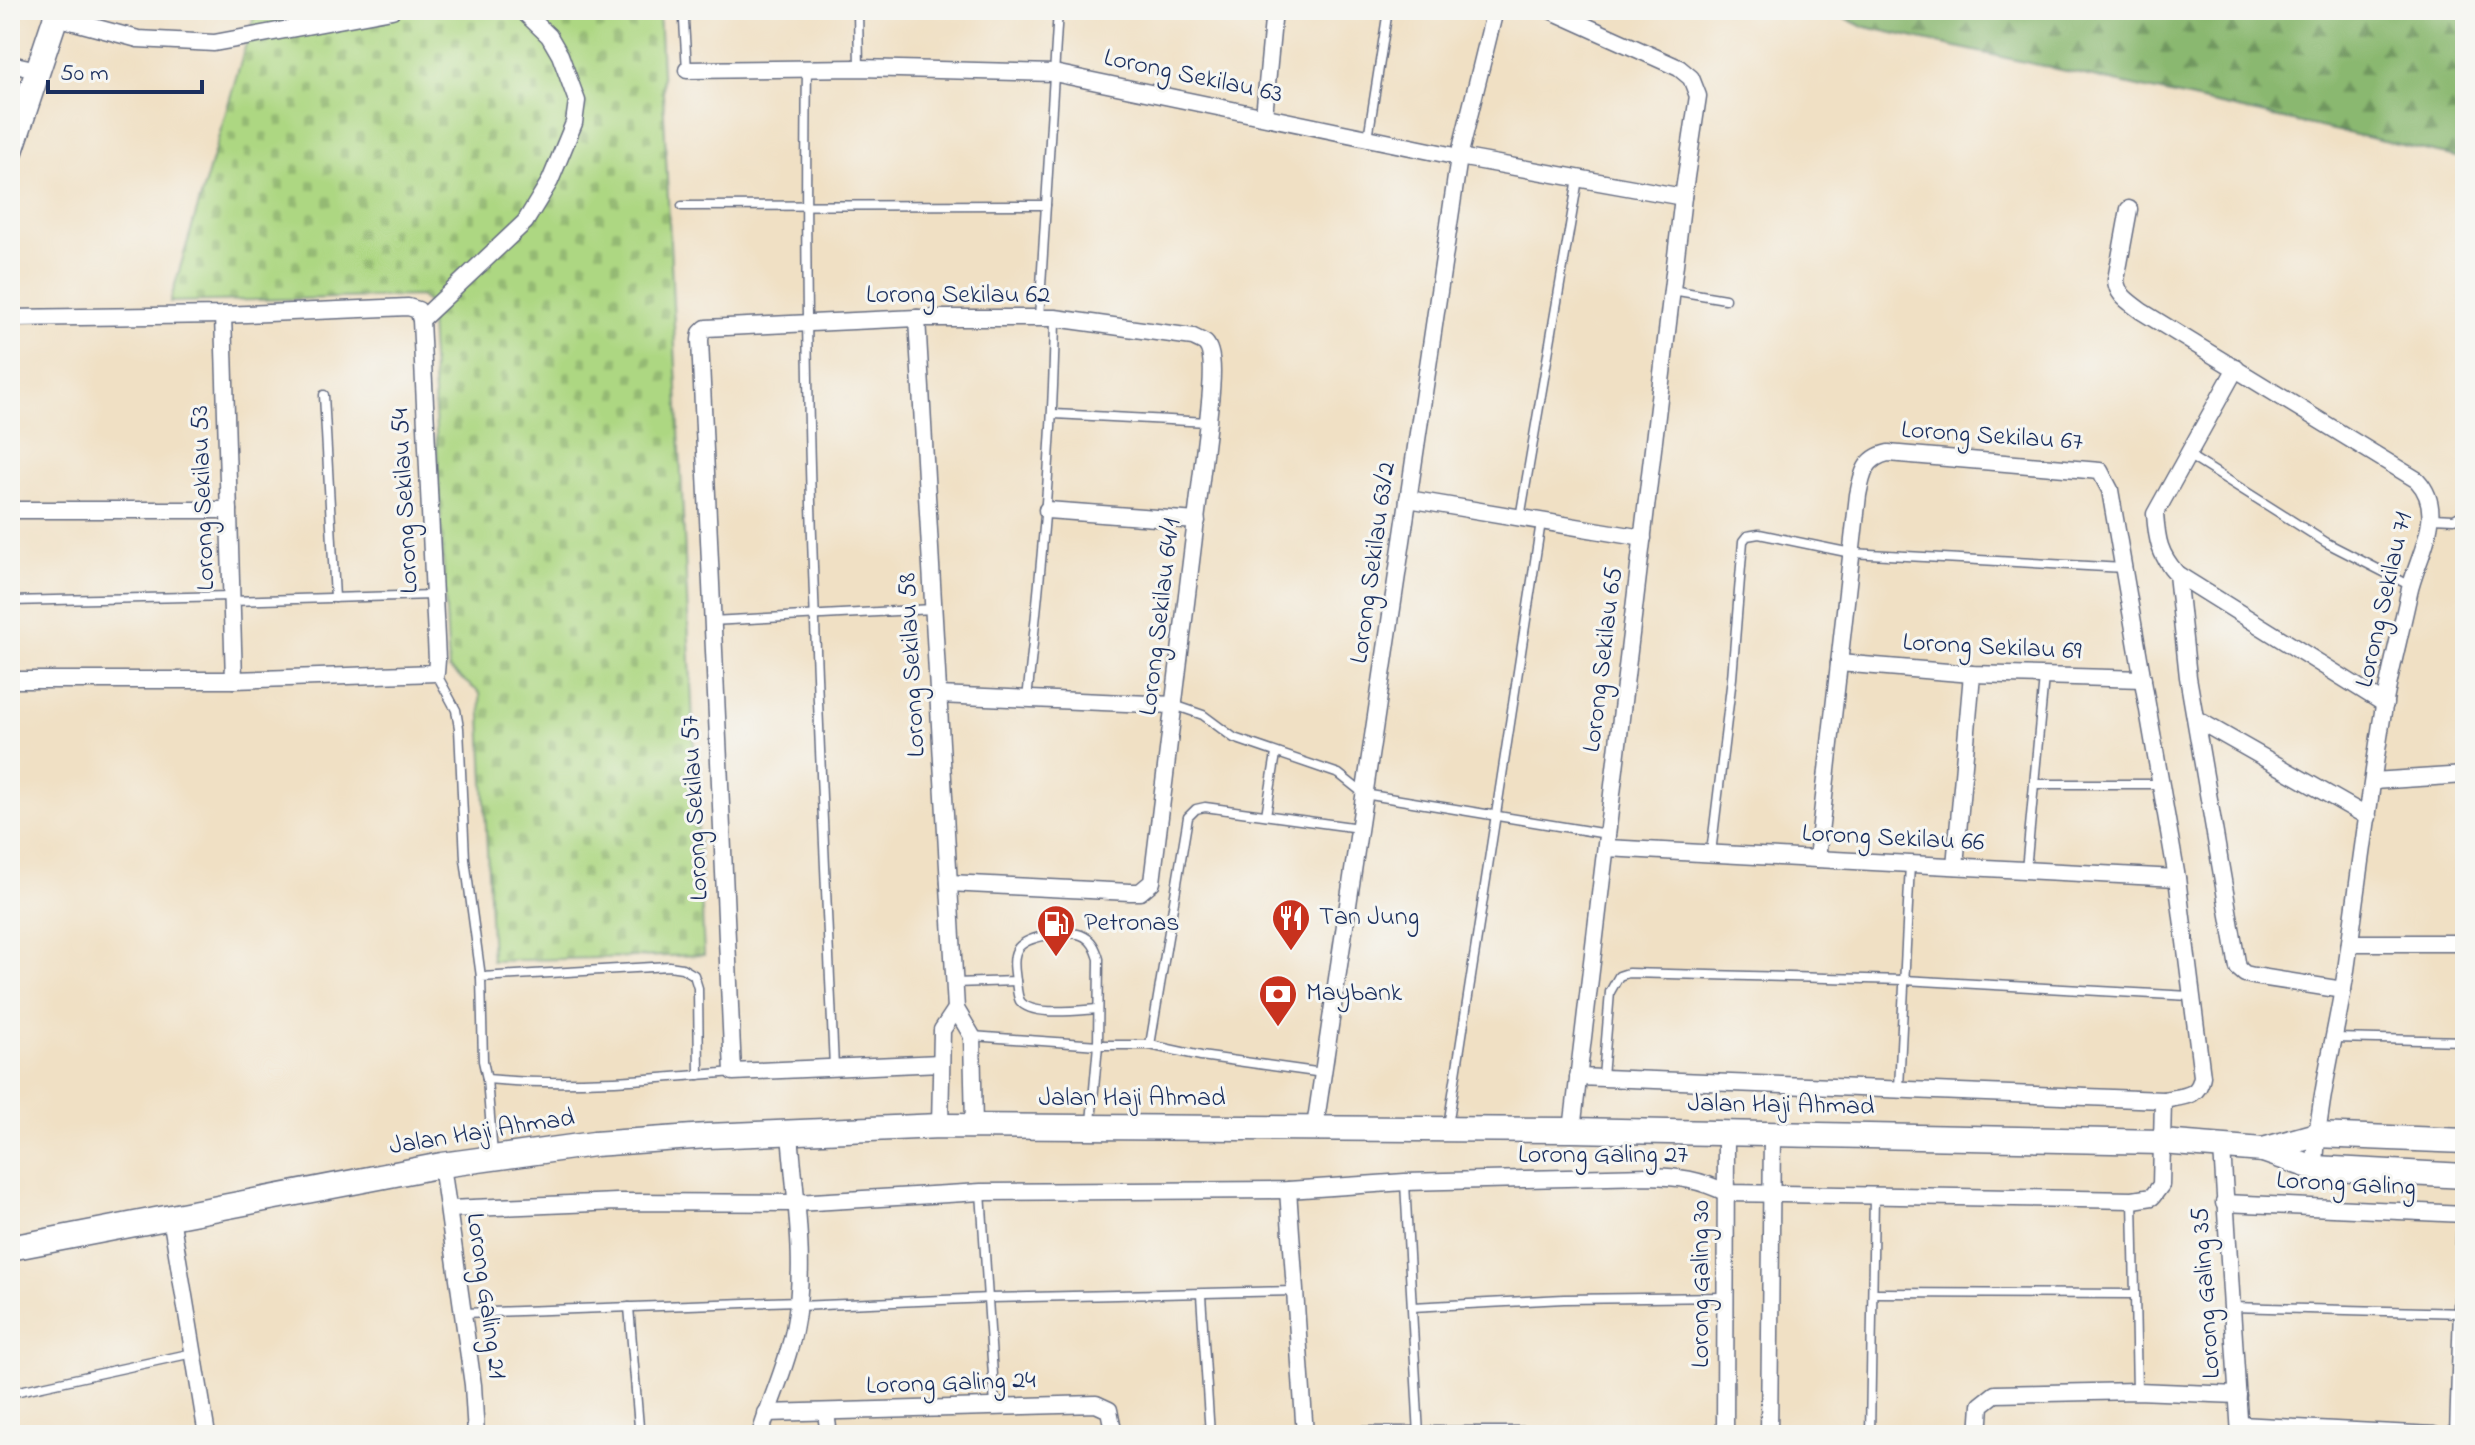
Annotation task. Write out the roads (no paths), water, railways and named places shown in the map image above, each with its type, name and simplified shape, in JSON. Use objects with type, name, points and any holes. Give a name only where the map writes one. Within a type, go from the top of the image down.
[{"type":"street","points":[[10,154],[57,14],[138,39],[214,43],[392,10]]},
{"type":"street","points":[[10,318],[223,315],[408,307],[418,310],[421,320],[525,222],[550,181],[574,123],[577,101],[560,55],[549,36],[522,10]]},
{"type":"street","points":[[1264,116],[1274,10]]},
{"type":"street","name":"Lorong Sekilau 63/2","points":[[1315,1127],[1459,157],[1495,10]]},
{"type":"street","name":"Lorong Sekilau 65","points":[[1550,10],[1679,68],[1691,78],[1698,96],[1683,197],[1572,1130]]},
{"type":"street","points":[[10,64],[38,70]]},
{"type":"street","name":"Lorong Sekilau 63","points":[[687,70],[859,68],[1054,73],[1459,157],[1683,197]]},
{"type":"street","name":"Lorong Sekilau 71","points":[[2129,209],[2116,280],[2116,288],[2121,295],[2141,311],[2417,480],[2427,490],[2432,518],[2411,586],[2385,704],[2343,990],[2316,1135],[2315,1168]]},
{"type":"street","name":"Lorong Sekilau 53","points":[[223,315],[234,680]]},
{"type":"street","name":"Lorong Sekilau 58","points":[[917,318],[954,983],[956,1009],[972,1036],[974,1126]]},
{"type":"street","name":"Lorong Sekilau 62","points":[[701,333],[715,326],[806,322],[1047,318],[1193,337],[1205,342],[1210,351]]},
{"type":"street","name":"Lorong Sekilau 54","points":[[421,320],[436,673]]},
{"type":"street","name":"Lorong Sekilau 57","points":[[701,333],[711,621],[733,1072]]},
{"type":"street","name":"Lorong Sekilau 64/1","points":[[949,883],[1130,892],[1148,888],[1152,882],[1208,422],[1210,351]]},
{"type":"street","points":[[2236,368],[2155,514],[2156,535],[2164,560],[2177,574],[2385,704]]},
{"type":"street","name":"Lorong Sekilau 67","points":[[1817,859],[1861,475],[1870,459],[1888,453],[2100,471],[2110,490],[2177,878],[2202,1076],[2200,1088],[2193,1095],[2163,1100]]},
{"type":"street","points":[[1408,499],[1643,538]]},
{"type":"street","points":[[10,510],[229,510]]},
{"type":"street","points":[[1047,510],[1197,521]]},
{"type":"street","points":[[2177,574],[2188,677],[2238,968],[2254,976],[2343,990]]},
{"type":"street","name":"Lorong Sekilau 69","points":[[1839,663],[1972,674],[2143,679]]},
{"type":"street","points":[[10,680],[234,680],[436,673]]},
{"type":"street","points":[[1955,866],[1972,674]]},
{"type":"street","points":[[938,695],[1174,705]]},
{"type":"street","points":[[2196,719],[2368,817]]},
{"type":"street","points":[[2373,781],[2465,775]]},
{"type":"street","name":"Lorong Sekilau 66","points":[[1606,841],[1711,853],[2177,878]]},
{"type":"street","points":[[2350,943],[2465,943]]},
{"type":"street","name":"Lorong Sekilau 58","points":[[940,1126],[942,1030],[956,1009]]},
{"type":"street","points":[[733,1072],[941,1063]]},
{"type":"street","points":[[1578,1077],[2163,1100],[2161,1185],[2152,1197],[2133,1200]]},
{"type":"street","name":"Jalan Haji Ahmad","points":[[10,1248],[442,1165],[594,1144],[940,1126],[1572,1130],[2162,1142],[2263,1150],[2315,1168],[2465,1176]]},
{"type":"street","name":"Lorong Galing 30","points":[[1725,1435],[1726,1133]]},
{"type":"street","points":[[760,1435],[791,1347],[798,1304],[796,1203],[790,1134]]},
{"type":"street","points":[[1769,1435],[1772,1134]]},
{"type":"street","name":"Jalan Haji Ahmad","points":[[2263,1150],[2316,1135],[2465,1141]]},
{"type":"street","name":"Lorong Galing 35","points":[[2222,1148],[2240,1430]]},
{"type":"street","name":"Lorong Galing 21","points":[[442,1165],[464,1313],[476,1435]]},
{"type":"street","name":"Lorong Galing 27","points":[[1288,1190],[1405,1182],[1673,1177],[1702,1181],[1727,1193],[2133,1200]]},
{"type":"street","points":[[449,1209],[617,1202],[796,1203],[981,1192],[1288,1190],[1305,1435]]},
{"type":"street","name":"Lorong Galing","points":[[2224,1203],[2463,1214]]},
{"type":"street","points":[[171,1217],[207,1435]]},
{"type":"street","points":[[1979,1435],[1981,1405],[1995,1394],[2137,1391],[2238,1395]]},
{"type":"street","name":"Lorong Galing 24","points":[[766,1413],[1103,1405],[1112,1416],[1114,1435]]},
{"type":"street","points":[[826,1413],[829,1435]]},
{"type":"street","points":[[2240,1430],[2434,1435]]},
{"type":"street","points":[[1351,1435],[1571,1435]]},
{"type":"lane","points":[[686,10],[687,70]]},
{"type":"lane","points":[[858,10],[859,68]]},
{"type":"lane","points":[[1027,699],[1054,414],[1047,318],[1046,205],[1058,10]]},
{"type":"lane","points":[[1368,138],[1388,10]]},
{"type":"lane","points":[[807,68],[806,322],[814,615],[834,1068]]},
{"type":"lane","points":[[1520,518],[1579,178]]},
{"type":"lane","points":[[682,206],[1046,205]]},
{"type":"lane","points":[[1672,290],[1725,299]]},
{"type":"lane","points":[[324,395],[335,598]]},
{"type":"lane","points":[[1054,414],[1208,422]]},
{"type":"lane","points":[[2188,455],[2327,543],[2411,586]]},
{"type":"lane","points":[[2432,518],[2454,519],[2465,513]]},
{"type":"lane","points":[[1448,1129],[1541,522]]},
{"type":"lane","points":[[1711,853],[1732,678],[1743,541],[1747,536],[1759,534],[1851,553],[2124,568]]},
{"type":"lane","points":[[10,601],[434,595]]},
{"type":"lane","points":[[711,621],[934,609]]},
{"type":"lane","points":[[436,673],[456,710],[459,728],[465,859],[481,977],[483,1061],[494,1158]]},
{"type":"lane","points":[[2026,870],[2044,676]]},
{"type":"lane","points":[[1174,705],[1203,715],[1234,738],[1339,774],[1364,794],[1497,816],[1606,841]]},
{"type":"lane","points":[[1266,815],[1276,754]]},
{"type":"lane","points":[[2034,784],[2161,784]]},
{"type":"lane","points":[[1150,1045],[1188,817],[1196,809],[1205,807],[1359,828]]},
{"type":"lane","points":[[1899,1088],[1910,864]]},
{"type":"lane","points":[[1090,1127],[1098,1045],[1099,959],[1096,946],[1081,935],[1032,938],[1020,945],[1014,954],[1018,998],[1023,1005],[1048,1011],[1098,1009]]},
{"type":"lane","points":[[481,977],[669,966],[682,968],[694,975],[698,988],[699,1075]]},
{"type":"lane","points":[[1603,1077],[1610,992],[1619,976],[1628,973],[1904,980],[2190,996]]},
{"type":"lane","points":[[954,983],[1016,981]]},
{"type":"lane","points":[[972,1036],[1098,1045],[1150,1045],[1201,1056],[1323,1073]]},
{"type":"lane","points":[[2334,1038],[2465,1041]]},
{"type":"lane","points":[[487,1079],[516,1082],[733,1072]]},
{"type":"lane","points":[[1405,1182],[1419,1434]]},
{"type":"lane","points":[[981,1192],[995,1406]]},
{"type":"lane","points":[[1870,1435],[1874,1196]]},
{"type":"lane","points":[[2133,1200],[2137,1391]]},
{"type":"lane","points":[[2454,1435],[2463,1214]]},
{"type":"lane","points":[[464,1313],[1295,1291]]},
{"type":"lane","points":[[1873,1293],[2135,1294]]},
{"type":"lane","points":[[1201,1295],[1210,1435]]},
{"type":"lane","points":[[1412,1307],[1564,1299],[1726,1297]]},
{"type":"lane","points":[[629,1307],[639,1427]]},
{"type":"lane","points":[[2231,1307],[2461,1313]]},
{"type":"lane","points":[[10,1393],[194,1353]]},
{"type":"place","name":"Tan Jung","points":[[1291,952]]},
{"type":"place","name":"Petronas","points":[[1056,958]]},
{"type":"place","name":"Maybank","points":[[1278,1028]]}]
